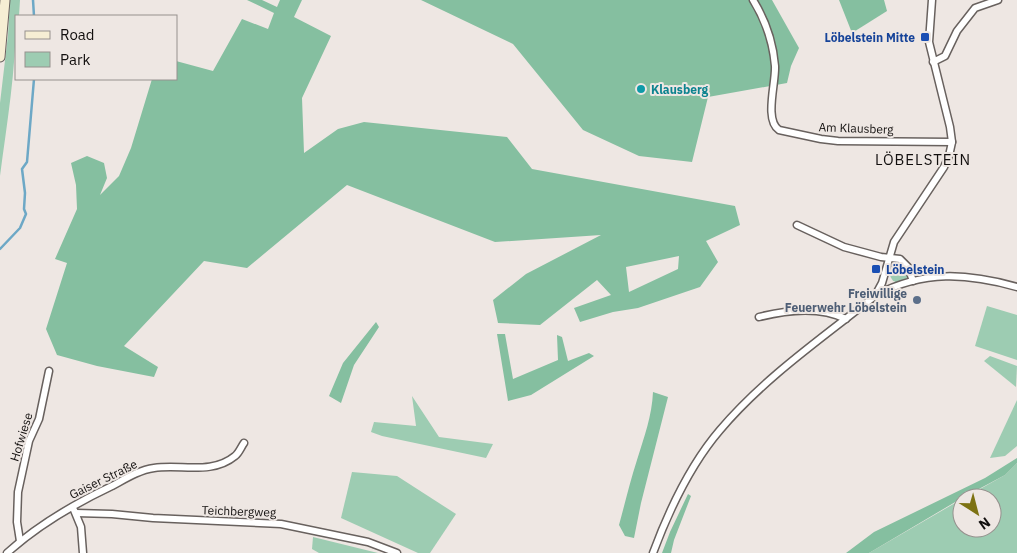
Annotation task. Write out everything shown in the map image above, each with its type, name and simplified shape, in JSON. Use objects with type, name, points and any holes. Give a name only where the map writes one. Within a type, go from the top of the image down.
[{"type":"street","points":[[0,57],[5,0]]},
{"type":"street","name":"Am Klausberg","points":[[753,0],[762,14],[772,46],[775,68],[771,114],[773,124],[778,130],[821,140],[952,142]]},
{"type":"street","points":[[875,296],[882,283],[894,242],[902,227],[944,167],[952,142],[928,33],[932,0]]},
{"type":"street","points":[[933,62],[945,56],[957,32],[975,8],[998,0]]},
{"type":"street","points":[[797,225],[844,247],[900,259],[907,264],[913,281]]},
{"type":"street","points":[[653,553],[668,516],[690,473],[720,430],[776,374],[875,296],[888,289],[913,281],[942,276],[987,279],[1017,287]]},
{"type":"street","points":[[759,317],[780,312],[798,311],[831,313],[846,318]]},
{"type":"street","name":"Hofwiese","points":[[20,541],[17,522],[18,492],[29,441],[39,419],[49,370]]},
{"type":"street","name":"Gaiser Straße","points":[[7,553],[44,523],[72,506],[137,473],[154,468],[217,466],[236,456],[244,444]]},
{"type":"street","points":[[72,506],[81,527],[83,553]]},
{"type":"street","name":"Teichbergweg","points":[[76,513],[281,524],[368,542],[397,553]]},
{"type":"green space","points":[[10,0],[20,0],[19,15],[15,15],[13,76],[0,176],[0,103]]},
{"type":"green space","points":[[247,0],[262,0],[277,7],[280,0],[302,0],[294,17],[331,36],[302,98],[304,153],[338,129],[364,122],[507,137],[532,169],[735,206],[740,225],[706,241],[718,262],[700,287],[638,308],[613,312],[580,322],[574,308],[611,295],[597,280],[540,325],[498,323],[493,300],[526,274],[601,235],[495,242],[347,185],[247,268],[204,261],[124,346],[158,367],[154,377],[97,366],[57,355],[46,329],[67,263],[55,259],[77,209],[76,185],[71,163],[87,156],[104,163],[107,178],[100,195],[119,176],[131,148],[152,80],[178,80],[178,62],[213,71],[242,19],[268,29],[274,13]],"holes":[[[679,256],[678,269],[629,292],[626,267]]]},
{"type":"green space","points":[[421,0],[772,0],[799,48],[791,66],[787,83],[708,97],[692,162],[639,156],[583,130],[513,44]]},
{"type":"green space","points":[[839,0],[884,0],[887,11],[852,33]]},
{"type":"green space","points":[[899,265],[905,268],[908,274],[905,280],[899,283],[893,280],[890,274],[893,268]]},
{"type":"green space","points":[[987,306],[1017,315],[1017,360],[975,346]]},
{"type":"green space","points":[[376,322],[379,327],[354,365],[341,403],[329,396],[343,363]]},
{"type":"green space","points":[[497,334],[505,334],[513,379],[558,360],[557,335],[562,337],[568,361],[589,353],[594,356],[531,395],[508,401]]},
{"type":"green space","points":[[990,356],[1017,366],[1016,387],[984,361]]},
{"type":"green space","points":[[653,392],[668,397],[634,538],[625,536],[619,525],[647,426]]},
{"type":"green space","points":[[412,396],[439,437],[493,444],[486,458],[371,432],[374,422],[416,426]]},
{"type":"green space","points":[[1017,400],[1017,446],[1005,456],[990,458]]},
{"type":"green space","points":[[1017,458],[1017,463],[1005,475],[981,488],[964,488],[985,478]]},
{"type":"green space","points":[[1017,463],[1017,553],[869,553],[952,505],[952,538],[1002,538],[1002,488],[982,488],[1005,475]]},
{"type":"green space","points":[[352,472],[397,476],[456,514],[430,553],[418,553],[341,518]]},
{"type":"green space","points":[[688,494],[691,496],[671,553],[662,553],[670,532]]},
{"type":"green space","points":[[952,494],[952,504],[869,553],[846,553],[874,532]]},
{"type":"green space","points":[[313,537],[378,553],[319,553],[312,549]]},
{"type":"waterway","points":[[33,0],[34,15]]},
{"type":"waterway","points":[[0,249],[20,228],[26,214],[24,209],[25,193],[22,169],[27,162],[34,80]]},
{"type":"place","name":"Löbelstein Mitte","points":[[925,37]]},
{"type":"place","name":"Klausberg","points":[[641,89]]},
{"type":"place","name":"Löbelstein","points":[[876,269]]},
{"type":"place","name":"Freiwillige Feuerwehr Löbelstein","points":[[917,300]]},
{"type":"district","name":"LÖBELSTEIN","points":[[923,159]]}]
